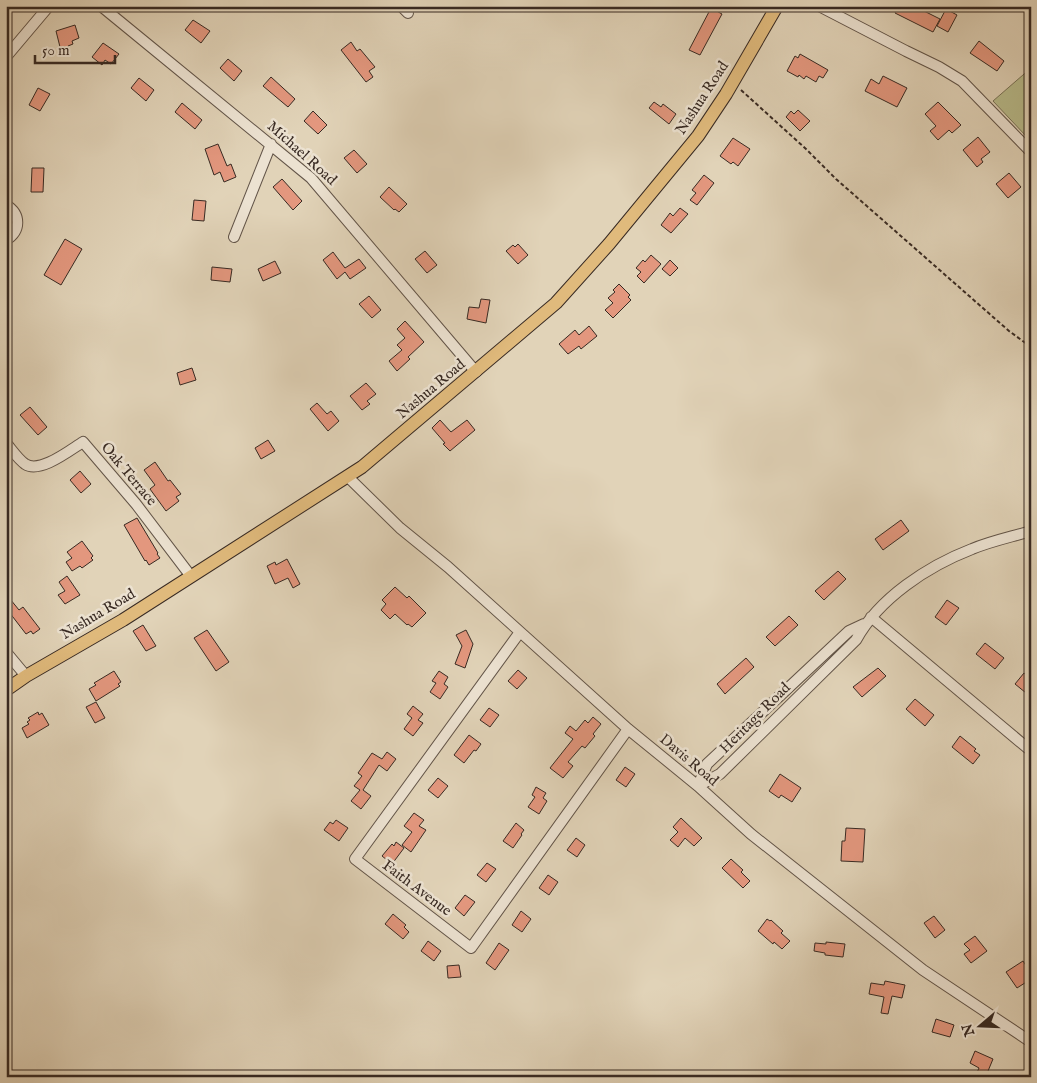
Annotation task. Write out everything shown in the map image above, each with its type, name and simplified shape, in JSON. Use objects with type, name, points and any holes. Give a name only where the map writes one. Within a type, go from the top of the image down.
[{"type":"main road","name":"Nashua Road","points":[[6,690],[26,676],[123,620],[190,575],[362,467],[556,303],[609,244],[698,136],[733,82],[777,6]]},
{"type":"street","points":[[6,57],[49,6]]},
{"type":"street","name":"Michael Road","points":[[101,6],[272,144],[320,186],[476,372]]},
{"type":"street","points":[[819,6],[906,52],[939,67],[962,81],[1031,152]]},
{"type":"street","points":[[234,237],[272,144]]},
{"type":"street","points":[[6,205],[14,210],[18,221],[15,232],[6,240]]},
{"type":"street","name":"Oak Terrace","points":[[6,443],[24,464],[33,466],[51,462],[83,442],[144,514],[190,575]]},
{"type":"street","name":"Davis Road","points":[[348,476],[400,528],[448,567],[628,729],[698,786],[751,834],[924,970],[1031,1042]]},
{"type":"street","name":"Heritage Road","points":[[698,786],[707,764],[849,631],[868,621],[906,586],[943,562],[982,545],[1031,531]]},
{"type":"street","points":[[868,621],[1031,750]]},
{"type":"street","name":"Heritage Road","points":[[698,786],[720,774],[856,640],[868,621]]},
{"type":"street","name":"Faith Avenue","points":[[520,632],[355,859],[471,948],[628,729]]},
{"type":"street","points":[[6,652],[26,676]]},
{"type":"street","points":[[819,659],[828,667]]},
{"type":"street","points":[[774,701],[783,711]]},
{"type":"path","points":[[733,82],[836,179],[1009,331],[1031,347]]},
{"type":"green space","points":[[1031,68],[1031,132],[1026,136],[993,101]]},
{"type":"building","points":[[899,6],[914,6],[940,19],[933,32],[895,13]]},
{"type":"building","points":[[711,8],[722,14],[700,55],[689,50]]},
{"type":"building","points":[[946,9],[957,15],[948,32],[937,26]]},
{"type":"building","points":[[193,20],[210,31],[201,43],[185,30]]},
{"type":"building","points":[[75,25],[79,38],[72,41],[73,44],[68,46],[69,48],[61,51],[56,31]]},
{"type":"building","points":[[979,41],[1004,61],[997,71],[970,53]]},
{"type":"building","points":[[351,42],[357,51],[360,49],[375,67],[369,71],[373,77],[366,82],[341,50]]},
{"type":"building","points":[[103,43],[119,54],[111,64],[105,60],[102,65],[92,57]]},
{"type":"building","points":[[800,54],[828,70],[823,78],[819,76],[816,82],[806,76],[804,79],[787,71],[795,56],[798,58]]},
{"type":"building","points":[[228,59],[242,71],[234,81],[220,68]]},
{"type":"building","points":[[883,76],[907,88],[897,107],[865,91],[871,79],[879,84]]},
{"type":"building","points":[[271,77],[295,99],[288,107],[263,86]]},
{"type":"building","points":[[139,78],[154,90],[146,101],[131,88]]},
{"type":"building","points":[[38,88],[50,94],[40,111],[29,105]]},
{"type":"building","points":[[654,102],[661,107],[663,104],[676,114],[669,124],[649,108]]},
{"type":"building","points":[[938,102],[961,125],[952,133],[949,130],[938,140],[930,131],[936,126],[925,114]]},
{"type":"building","points":[[182,103],[202,120],[195,129],[175,112]]},
{"type":"building","points":[[798,110],[810,121],[800,131],[786,117],[791,111],[794,114]]},
{"type":"building","points":[[313,111],[327,125],[318,134],[304,121]]},
{"type":"building","points":[[978,137],[990,152],[981,159],[983,162],[977,167],[963,150]]},
{"type":"building","points":[[733,138],[750,149],[738,166],[733,162],[731,164],[720,156]]},
{"type":"building","points":[[218,144],[227,166],[231,164],[236,177],[224,182],[220,172],[214,175],[205,149]]},
{"type":"building","points":[[354,150],[367,164],[357,173],[344,158]]},
{"type":"building","points":[[32,168],[44,168],[43,192],[31,192]]},
{"type":"building","points":[[1009,173],[1021,187],[1008,198],[996,184]]},
{"type":"building","points":[[704,175],[714,183],[697,205],[690,200],[696,193],[692,190]]},
{"type":"building","points":[[282,179],[302,201],[293,210],[273,187]]},
{"type":"building","points":[[389,187],[407,204],[399,212],[394,210],[380,197]]},
{"type":"building","points":[[194,200],[206,201],[204,221],[192,220]]},
{"type":"building","points":[[680,208],[688,214],[671,233],[661,225],[670,213],[673,216]]},
{"type":"building","points":[[65,239],[82,249],[61,285],[44,275]]},
{"type":"building","points":[[518,244],[528,255],[518,264],[506,251],[513,245],[515,247]]},
{"type":"building","points":[[425,251],[437,265],[427,273],[415,259]]},
{"type":"building","points":[[333,252],[345,268],[359,259],[366,268],[350,279],[345,272],[337,279],[323,260]]},
{"type":"building","points":[[651,255],[661,264],[644,283],[637,276],[641,272],[636,268]]},
{"type":"building","points":[[670,260],[678,268],[670,276],[662,269]]},
{"type":"building","points":[[275,261],[281,273],[263,281],[258,269]]},
{"type":"building","points":[[212,267],[232,269],[230,282],[211,280]]},
{"type":"building","points":[[619,284],[630,295],[628,297],[631,300],[613,318],[605,310],[613,303],[608,298],[615,292],[613,290]]},
{"type":"building","points":[[369,296],[381,310],[372,318],[359,304]]},
{"type":"building","points":[[481,299],[490,300],[486,323],[467,319],[469,307],[479,308]]},
{"type":"building","points":[[405,321],[424,342],[397,371],[389,361],[402,350],[397,345],[405,338],[397,329]]},
{"type":"building","points":[[589,326],[597,336],[581,349],[579,346],[568,354],[559,344],[575,330],[579,335]]},
{"type":"building","points":[[192,368],[196,380],[180,385],[177,373]]},
{"type":"building","points":[[366,383],[376,394],[367,401],[370,404],[362,410],[350,396]]},
{"type":"building","points":[[317,403],[327,414],[331,411],[339,421],[328,431],[310,409]]},
{"type":"building","points":[[30,407],[47,427],[38,435],[20,415]]},
{"type":"building","points":[[440,420],[451,432],[467,420],[475,430],[450,451],[432,428]]},
{"type":"building","points":[[268,440],[275,451],[261,459],[255,448]]},
{"type":"building","points":[[155,462],[168,481],[170,480],[181,494],[176,497],[179,501],[166,511],[150,489],[155,485],[144,470]]},
{"type":"building","points":[[80,471],[91,484],[81,493],[70,480]]},
{"type":"building","points":[[137,518],[160,558],[149,565],[124,525]]},
{"type":"building","points":[[901,520],[909,531],[883,550],[875,539]]},
{"type":"building","points":[[82,541],[93,556],[91,558],[93,560],[82,568],[80,566],[72,571],[66,562],[72,558],[67,552]]},
{"type":"building","points":[[287,559],[300,584],[293,588],[288,578],[275,584],[267,566],[275,562],[276,565]]},
{"type":"building","points":[[838,571],[846,579],[824,600],[815,591]]},
{"type":"building","points":[[67,576],[80,595],[65,604],[58,595],[65,591],[59,582]]},
{"type":"building","points":[[395,587],[407,598],[409,596],[426,613],[412,627],[395,614],[390,619],[381,610],[386,604],[382,600]]},
{"type":"building","points":[[6,594],[19,610],[23,607],[40,629],[33,634],[31,631],[26,634],[6,608]]},
{"type":"building","points":[[947,600],[959,608],[946,625],[935,617]]},
{"type":"building","points":[[789,616],[798,625],[775,646],[766,637]]},
{"type":"building","points":[[143,625],[156,646],[146,651],[133,631]]},
{"type":"building","points":[[207,630],[229,662],[216,671],[194,638]]},
{"type":"building","points":[[466,630],[473,644],[465,668],[455,664],[462,646],[456,635]]},
{"type":"building","points":[[985,643],[1004,658],[995,669],[976,654]]},
{"type":"building","points":[[746,658],[754,667],[725,694],[717,684]]},
{"type":"building","points":[[878,668],[886,676],[862,697],[853,687]]},
{"type":"building","points":[[518,670],[527,678],[517,689],[508,681]]},
{"type":"building","points":[[114,671],[121,682],[118,684],[120,686],[96,701],[89,689],[96,685],[94,683]]},
{"type":"building","points":[[439,671],[448,677],[444,684],[448,687],[440,699],[430,692],[436,683],[432,681]]},
{"type":"building","points":[[1024,673],[1031,679],[1031,697],[1015,684]]},
{"type":"building","points":[[915,699],[934,715],[925,726],[906,709]]},
{"type":"building","points":[[96,702],[105,718],[95,723],[86,707]]},
{"type":"building","points":[[413,706],[423,714],[418,720],[423,723],[413,736],[404,729],[412,718],[407,714]]},
{"type":"building","points":[[489,708],[499,715],[490,727],[480,720]]},
{"type":"building","points":[[38,712],[39,715],[42,713],[49,725],[27,738],[22,728],[29,724],[27,722],[30,720],[28,718]]},
{"type":"building","points":[[593,717],[601,724],[593,734],[595,736],[585,748],[582,746],[568,762],[573,766],[563,778],[550,768],[573,739],[565,733],[570,726],[576,731],[585,720],[588,723]]},
{"type":"building","points":[[469,735],[481,744],[464,763],[454,755]]},
{"type":"building","points":[[960,736],[976,749],[974,751],[980,755],[973,764],[952,747]]},
{"type":"building","points":[[387,752],[396,759],[387,771],[379,765],[363,790],[371,796],[361,809],[351,801],[360,790],[354,786],[362,776],[358,773],[372,753],[382,759]]},
{"type":"building","points":[[625,767],[635,774],[626,787],[616,780]]},
{"type":"building","points":[[780,774],[801,788],[792,802],[781,795],[779,798],[769,791]]},
{"type":"building","points":[[438,778],[448,786],[438,798],[428,790]]},
{"type":"building","points":[[536,787],[546,793],[543,798],[547,801],[539,814],[528,807],[535,797],[532,795]]},
{"type":"building","points":[[414,813],[424,820],[419,826],[426,830],[411,852],[402,845],[412,832],[404,826]]},
{"type":"building","points":[[681,818],[702,838],[694,846],[685,838],[678,847],[670,840],[678,832],[673,827]]},
{"type":"building","points":[[336,820],[348,828],[339,841],[324,830],[330,822],[333,824]]},
{"type":"building","points":[[516,823],[524,830],[513,848],[503,841]]},
{"type":"building","points":[[846,828],[865,829],[863,862],[841,861],[842,841],[845,841]]},
{"type":"building","points":[[576,838],[585,845],[577,857],[567,850]]},
{"type":"building","points":[[396,842],[404,848],[392,864],[382,856]]},
{"type":"building","points":[[731,859],[743,870],[741,872],[750,881],[743,888],[722,868]]},
{"type":"building","points":[[487,863],[496,869],[486,882],[477,875]]},
{"type":"building","points":[[548,875],[558,882],[549,895],[539,888]]},
{"type":"building","points":[[465,895],[475,902],[464,916],[455,908]]},
{"type":"building","points":[[521,911],[531,919],[522,932],[512,925]]},
{"type":"building","points":[[393,914],[406,925],[404,927],[409,932],[403,939],[385,924]]},
{"type":"building","points":[[934,916],[945,930],[935,938],[924,923]]},
{"type":"building","points":[[767,919],[771,920],[783,931],[781,933],[790,941],[782,949],[758,931]]},
{"type":"building","points":[[975,936],[987,951],[971,963],[964,954],[970,950],[964,944]]},
{"type":"building","points":[[428,941],[441,951],[434,961],[421,951]]},
{"type":"building","points":[[826,942],[845,944],[843,957],[825,955],[825,953],[814,951],[815,943],[826,944]]},
{"type":"building","points":[[499,943],[509,950],[495,970],[486,963]]},
{"type":"building","points":[[1023,961],[1031,973],[1031,979],[1017,988],[1006,972]]},
{"type":"building","points":[[459,965],[461,977],[448,978],[447,966]]},
{"type":"building","points":[[885,981],[905,985],[902,998],[892,996],[888,1014],[881,1013],[884,997],[869,994],[871,983],[884,985]]},
{"type":"building","points":[[936,1019],[954,1025],[950,1037],[932,1032]]},
{"type":"building","points":[[975,1051],[993,1059],[988,1071],[1002,1077],[975,1077],[979,1068],[970,1063]]}]
